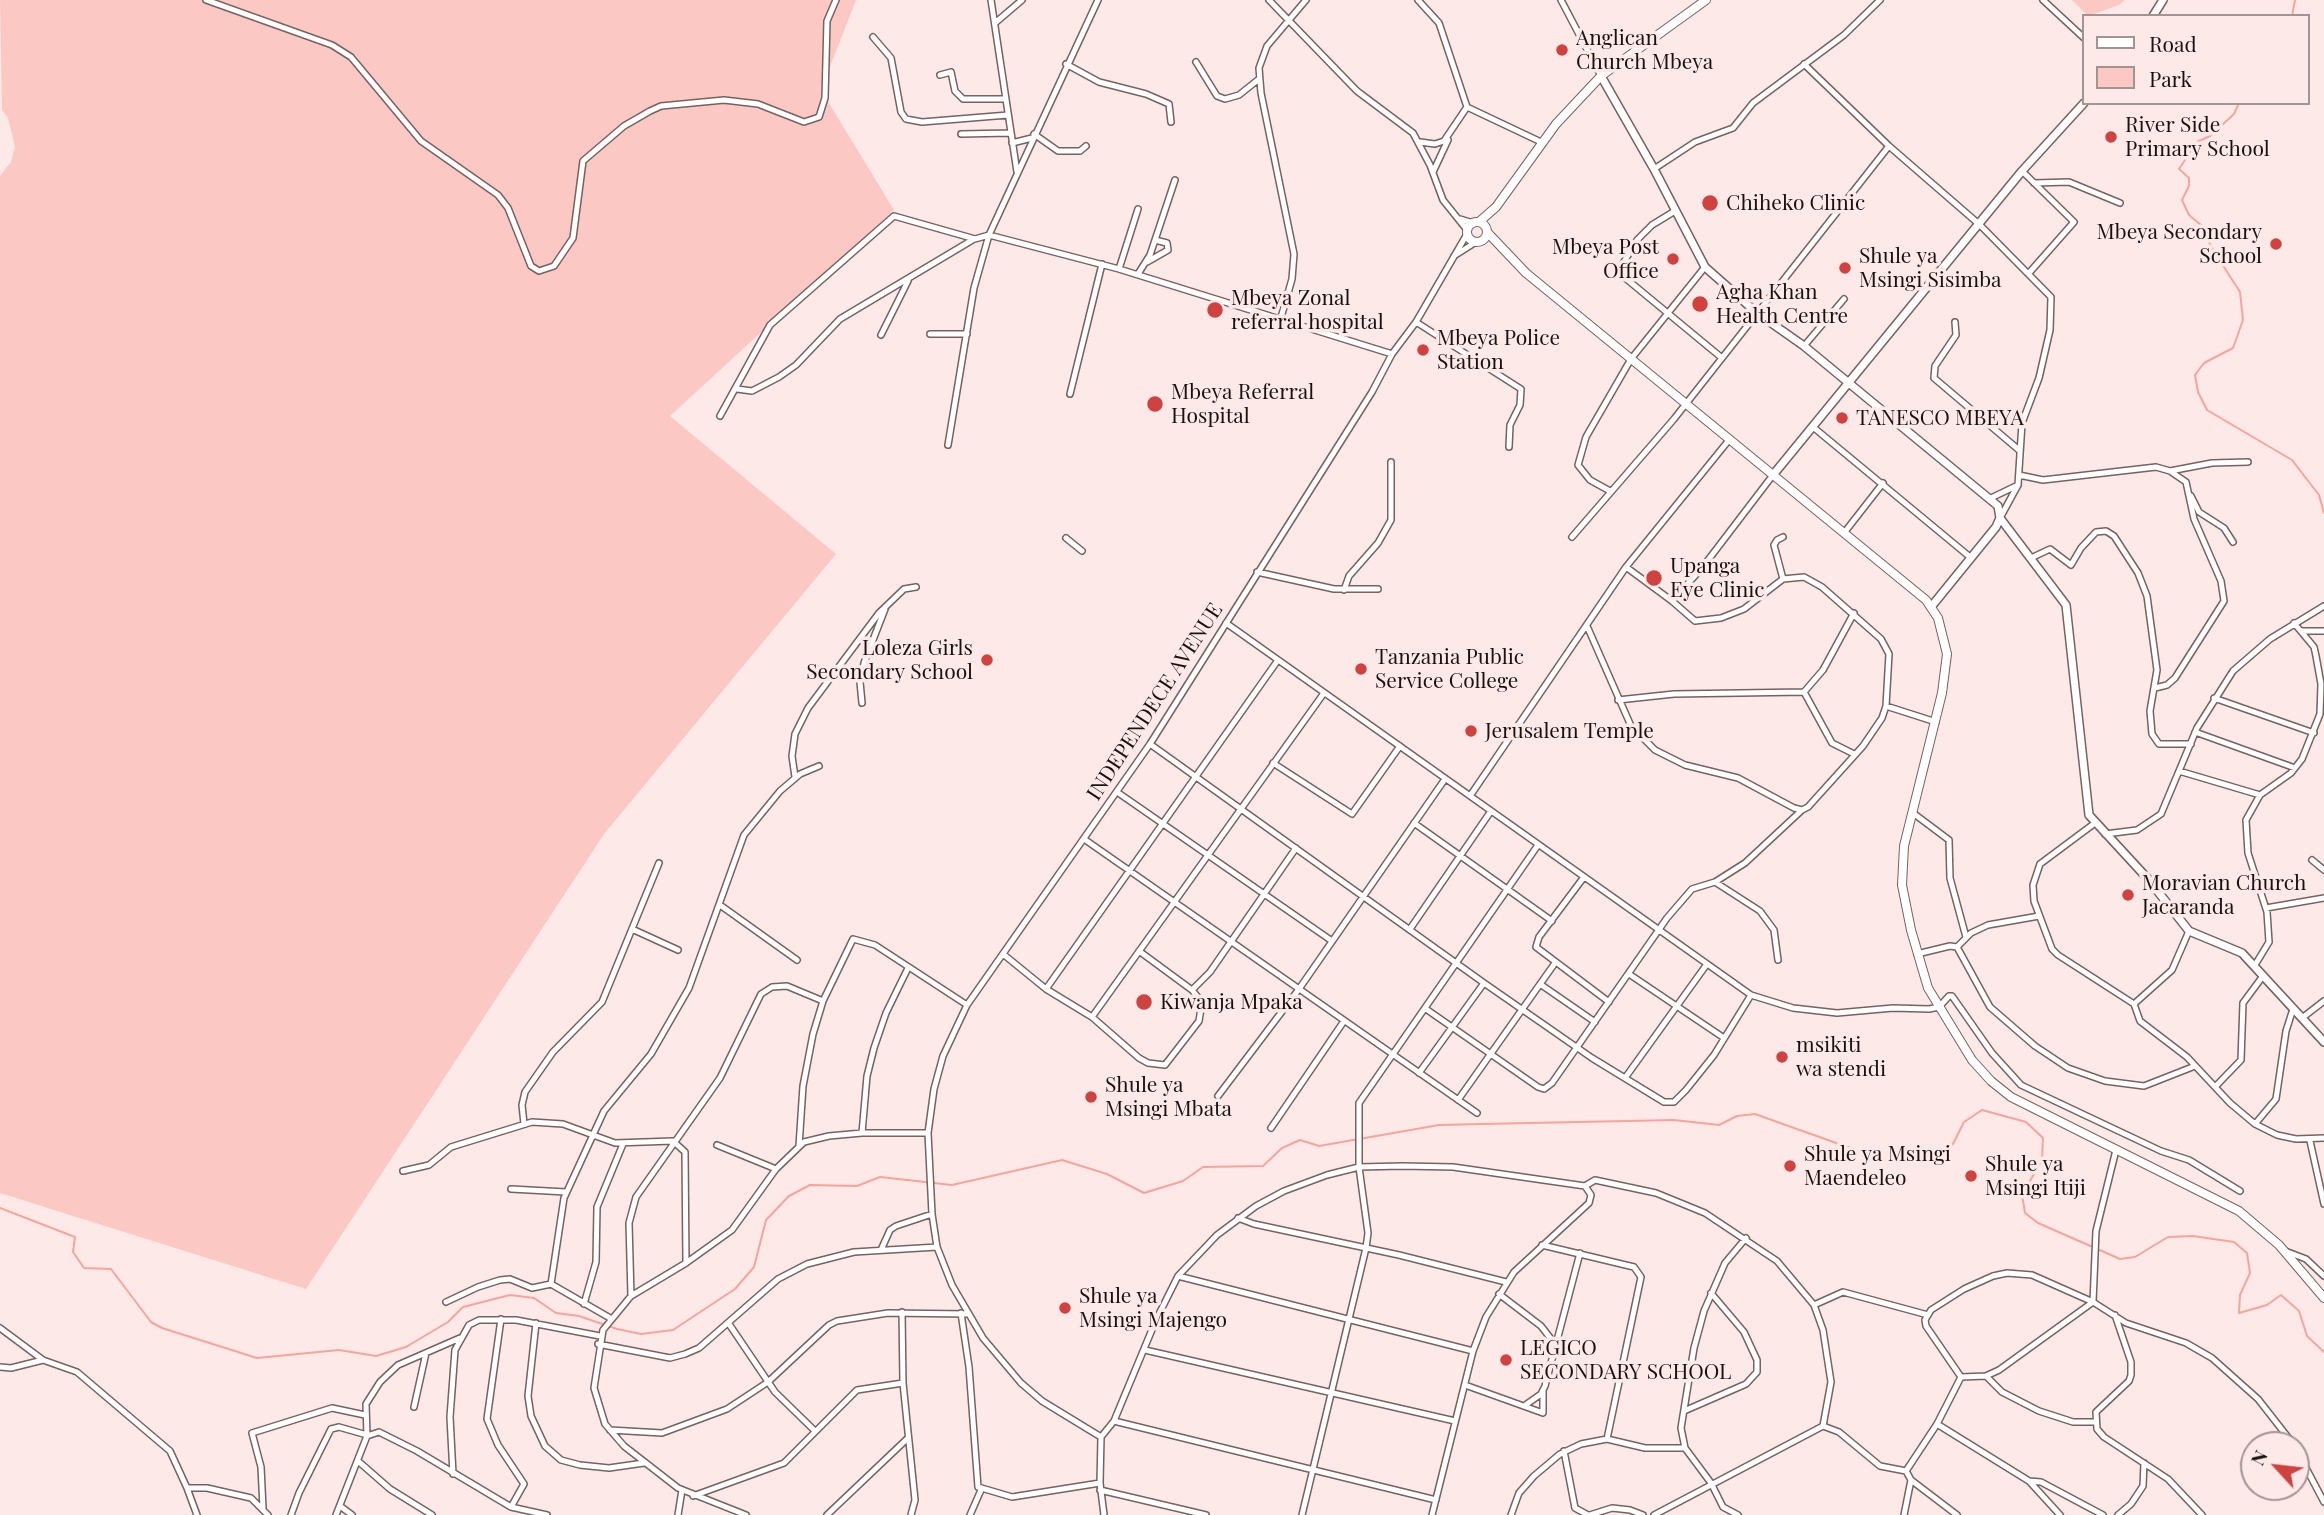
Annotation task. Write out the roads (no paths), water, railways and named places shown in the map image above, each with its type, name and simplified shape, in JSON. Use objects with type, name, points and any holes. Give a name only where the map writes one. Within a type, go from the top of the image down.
[{"type":"main road","points":[[1478,242],[1477,228],[1496,207],[1541,142],[1601,76],[1699,2]]},
{"type":"main road","points":[[1477,228],[1478,242]]},
{"type":"main road","points":[[1477,228],[1685,405],[1931,607],[1942,628],[1947,654],[1936,722],[1904,846],[1902,872],[1906,910],[1917,954],[1938,1007],[1972,1059],[1991,1081],[2011,1097],[2219,1199],[2266,1232],[2324,1298]]},
{"type":"main road","points":[[1478,242],[1505,253]]},
{"type":"street","points":[[206,0],[331,46],[351,57],[421,141],[498,195],[508,208],[531,266],[543,271],[558,262],[573,238],[583,161],[616,132],[650,111],[661,106],[724,100],[758,104],[804,122],[819,117],[825,98],[827,21],[836,0]]},
{"type":"street","points":[[991,0],[1017,172]]},
{"type":"street","points":[[995,23],[1022,0]]},
{"type":"street","points":[[948,445],[974,288],[989,234],[1098,0]]},
{"type":"street","points":[[1269,0],[1357,91],[1413,133],[1420,142],[1443,200],[1455,215],[1477,228]]},
{"type":"street","points":[[1280,321],[1290,290],[1294,254],[1259,79],[1263,52],[1306,0]]},
{"type":"street","points":[[1418,0],[1439,23],[1467,107],[1541,142]]},
{"type":"street","points":[[1561,0],[1705,267],[1757,313],[1804,346],[1991,498],[1998,506],[2000,518],[2060,594],[2069,616],[2084,790],[2089,815],[2148,879],[2189,931],[2242,953],[2324,1042]]},
{"type":"street","points":[[1654,169],[1695,142],[1733,128],[1753,103],[1844,35],[1880,0]]},
{"type":"street","points":[[2043,0],[2082,36]]},
{"type":"street","points":[[873,37],[891,58],[901,112],[906,119],[922,122],[1008,115]]},
{"type":"street","points":[[1196,62],[1217,96],[1225,99],[1240,95],[1259,79]]},
{"type":"street","points":[[1066,64],[1099,82],[1146,94],[1169,104],[1171,122]]},
{"type":"street","points":[[1804,64],[1889,146],[1980,225],[2051,297],[2052,319],[2039,378],[2022,423],[2018,485],[2000,518],[1931,607]]},
{"type":"street","points":[[940,75],[951,72],[955,91],[962,99],[1005,99]]},
{"type":"street","points":[[1672,601],[1702,568],[1847,381],[1980,225],[2022,171],[2082,105]]},
{"type":"street","points":[[1433,172],[1467,107]]},
{"type":"street","points":[[961,134],[1010,133]]},
{"type":"street","points":[[1420,142],[1440,144],[1451,135]]},
{"type":"street","points":[[1012,143],[1033,136],[1058,151],[1080,151],[1086,146]]},
{"type":"street","points":[[1572,537],[1685,405],[1889,146]]},
{"type":"street","points":[[2022,171],[2074,222],[2029,273]]},
{"type":"street","points":[[1138,274],[1156,240],[1175,180]]},
{"type":"street","points":[[2034,183],[2069,182],[2120,202]]},
{"type":"street","points":[[1119,269],[1138,209]]},
{"type":"street","points":[[1675,211],[1652,225],[1637,240],[1618,270],[1622,277],[1722,358]]},
{"type":"street","points":[[720,416],[771,325],[890,218],[897,216],[975,239]]},
{"type":"street","name":"INDEPENDECE AVENUE","points":[[964,1313],[937,1247],[929,1178],[928,1133],[934,1089],[943,1056],[967,1005],[1150,744],[1372,392],[1392,354],[1416,322],[1454,256],[1477,228]]},
{"type":"street","points":[[737,389],[752,391],[779,377],[803,359],[834,324],[975,239],[989,234],[1138,274],[1280,321],[1392,354]]},
{"type":"street","points":[[1147,261],[1168,250],[1167,243],[1156,240]]},
{"type":"street","points":[[1454,256],[1478,242]]},
{"type":"street","points":[[1070,394],[1102,264]]},
{"type":"street","points":[[1610,491],[1590,481],[1581,472],[1578,459],[1586,437],[1631,359],[1705,267]]},
{"type":"street","points":[[881,335],[908,279]]},
{"type":"street","points":[[1804,346],[1844,299]]},
{"type":"street","points":[[1416,322],[1521,389],[1520,405],[1510,425],[1509,447]]},
{"type":"street","points":[[1955,322],[1956,335],[1935,366],[1934,378],[2019,450]]},
{"type":"street","points":[[930,334],[967,334]]},
{"type":"street","points":[[1813,427],[1970,557]]},
{"type":"street","points":[[1470,796],[1626,567],[1729,440]]},
{"type":"street","points":[[1344,590],[1349,576],[1378,542],[1391,520],[1391,461]]},
{"type":"street","points":[[2019,475],[2043,480],[2144,468],[2170,471],[2212,463],[2248,462]]},
{"type":"street","points":[[2155,688],[2167,685],[2175,678],[2224,601],[2221,581],[2194,519],[2186,482],[2170,471]]},
{"type":"street","points":[[1844,533],[1883,483]]},
{"type":"street","points":[[1991,498],[2018,485]]},
{"type":"street","points":[[2190,496],[2199,512],[2224,528],[2233,542]]},
{"type":"street","points":[[2031,558],[2050,549],[2071,565],[2081,548],[2096,532],[2106,531],[2114,536],[2133,564],[2147,596],[2157,670],[2150,724],[2156,742],[2169,745],[2190,744]]},
{"type":"street","points":[[1783,537],[1774,545],[1783,579]]},
{"type":"street","points":[[1066,538],[1082,551]]},
{"type":"street","points":[[1426,1009],[1490,1055],[1544,1088],[1552,1083],[1685,895],[1692,889],[1715,882],[1745,863],[1815,801],[1875,731],[1886,706],[1887,648],[1854,613],[1804,577],[1783,579],[1744,609],[1721,618],[1695,621],[1626,567]]},
{"type":"street","points":[[1257,572],[1344,590],[1378,589]]},
{"type":"street","points":[[795,777],[793,744],[799,724],[844,656],[886,606],[904,590],[916,587]]},
{"type":"street","points":[[862,703],[860,682],[864,663],[886,606]]},
{"type":"street","points":[[2105,834],[2137,830],[2161,814],[2195,733],[2233,671],[2294,623],[2324,606]]},
{"type":"street","points":[[1618,700],[1674,694],[1804,692],[1824,670],[1854,613]]},
{"type":"street","points":[[1226,623],[1751,995],[1793,1008],[1822,1012],[1938,1007],[1949,996],[1954,997],[1992,1053],[2021,1085],[2161,1151],[2189,1160],[2240,1191]]},
{"type":"street","points":[[2255,965],[2269,942],[2266,908],[2245,839],[2246,820],[2260,795],[2295,768],[2314,733],[2320,714],[2321,684],[2314,647],[2294,623]]},
{"type":"street","points":[[1587,626],[1631,726],[1655,750],[1685,765],[1738,778],[1802,810]]},
{"type":"street","points":[[2302,631],[2324,631]]},
{"type":"street","points":[[1046,989],[1278,660]]},
{"type":"street","points":[[1804,692],[1832,743],[1854,754]]},
{"type":"street","points":[[1092,1017],[1324,693]]},
{"type":"street","points":[[2214,698],[2314,733]]},
{"type":"street","points":[[1886,706],[1936,722]]},
{"type":"street","points":[[2195,733],[2295,768]]},
{"type":"street","points":[[1150,744],[1484,982],[1664,1102],[1674,1101],[1686,1090],[1751,995]]},
{"type":"street","points":[[1273,763],[1352,814],[1400,746]]},
{"type":"street","points":[[551,1284],[566,1192],[609,1104],[646,1061],[677,1011],[694,976],[744,835],[764,808],[795,777],[819,766]]},
{"type":"street","points":[[2179,771],[2260,795]]},
{"type":"street","points":[[1218,1096],[1299,989],[1445,779]]},
{"type":"street","points":[[1117,792],[1332,941]]},
{"type":"street","points":[[1410,929],[1491,811]]},
{"type":"street","points":[[1913,813],[1949,840],[1950,878],[1966,937]]},
{"type":"street","points":[[1414,823],[1552,921]]},
{"type":"street","points":[[2095,823],[2040,864],[2033,893],[2039,916],[2058,955],[2134,1004],[2136,1014],[2146,1028],[2176,1048],[2255,1124],[2277,1135],[2310,1141],[2324,1138]]},
{"type":"street","points":[[1084,839],[1477,1113]]},
{"type":"street","points":[[1303,1515],[1366,1248],[1368,1233],[1359,1167],[1357,1111],[1363,1094],[1426,1009],[1538,845]]},
{"type":"street","points":[[1192,990],[1199,986],[1232,942],[1296,848]]},
{"type":"street","points":[[2312,860],[2324,870]]},
{"type":"street","points":[[524,1124],[522,1105],[525,1092],[553,1052],[602,1002],[659,863]]},
{"type":"street","points":[[1584,877],[1536,945],[1555,963],[1609,1002]]},
{"type":"street","points":[[1715,882],[1769,919],[1779,960]]},
{"type":"street","points":[[2266,908],[2324,898]]},
{"type":"street","points":[[720,905],[797,960]]},
{"type":"street","points":[[1957,947],[1966,937],[1988,925],[2039,916]]},
{"type":"street","points":[[632,929],[678,950]]},
{"type":"street","points":[[2134,1004],[2172,970],[2189,931]]},
{"type":"street","points":[[799,1146],[804,1071],[823,1001],[853,939],[866,940],[967,1005]]},
{"type":"street","points":[[1917,954],[1950,946],[1957,947]]},
{"type":"street","points":[[1957,947],[1990,1007],[2035,1046],[2068,1068],[2105,1080],[2144,1086],[2194,1066]]},
{"type":"street","points":[[1003,954],[1046,989],[1092,1017],[1139,1058],[1158,1066],[1165,1065],[1199,1021],[1203,1010],[1202,1002],[1192,990],[1139,951]]},
{"type":"street","points":[[1458,1100],[1555,963]]},
{"type":"street","points":[[1625,1078],[1707,964]]},
{"type":"street","points":[[862,1133],[867,1076],[874,1048],[886,1013],[908,968]]},
{"type":"street","points":[[1629,974],[1724,1038]]},
{"type":"street","points":[[2215,1087],[2241,1060],[2243,1003],[2263,976]]},
{"type":"street","points":[[1419,1073],[1484,982]]},
{"type":"street","points":[[1540,984],[1595,1022]]},
{"type":"street","points":[[631,1296],[628,1243],[632,1207],[642,1185],[720,1078],[764,990],[787,986],[823,1001]]},
{"type":"street","points":[[2302,1018],[2324,1001]]},
{"type":"street","points":[[2255,1124],[2268,1112],[2276,1099],[2286,1031],[2293,1009]]},
{"type":"street","points":[[1271,1128],[1344,1021]]},
{"type":"street","points":[[403,1171],[429,1165],[451,1147],[540,1121],[563,1124],[623,1144],[673,1141],[685,1152],[686,1263]]},
{"type":"street","points":[[746,1515],[682,1490],[644,1463],[610,1430],[599,1410],[594,1388],[598,1344],[602,1333],[610,1318],[631,1296],[686,1263],[732,1230],[776,1169],[799,1146],[829,1136],[928,1133]]},
{"type":"street","points":[[2310,1141],[2324,1204]]},
{"type":"street","points":[[584,1304],[596,1262],[597,1207],[623,1144]]},
{"type":"street","points":[[717,1145],[776,1169]]},
{"type":"street","points":[[2093,1302],[2096,1231],[2116,1150]]},
{"type":"street","points":[[1104,1515],[1100,1487],[1101,1437],[1114,1421],[1178,1276],[1216,1235],[1238,1218],[1297,1184],[1359,1167],[1453,1167],[1585,1186],[1590,1190],[1589,1203],[1542,1245],[1506,1282],[1499,1294],[1473,1351],[1432,1515]]},
{"type":"street","points":[[1585,1186],[1595,1180],[1657,1194],[1705,1213],[1777,1261],[1814,1306],[1830,1368],[1823,1426]]},
{"type":"street","points":[[511,1189],[566,1192]]},
{"type":"street","points":[[881,1250],[890,1230],[932,1214]]},
{"type":"street","points":[[1238,1218],[1254,1224],[1506,1282]]},
{"type":"street","points":[[1738,1515],[1723,1507],[1712,1483],[1685,1448],[1681,1437],[1694,1348],[1711,1293],[1725,1263],[1746,1238]]},
{"type":"street","points":[[1542,1245],[1634,1267],[1641,1277],[1607,1439]]},
{"type":"street","points":[[598,1344],[670,1358],[699,1348],[778,1279],[797,1269],[835,1255],[937,1247]]},
{"type":"street","points":[[2285,1251],[2306,1259],[2324,1276]]},
{"type":"street","points":[[1465,1385],[1543,1413],[1544,1391],[1580,1253]]},
{"type":"street","points":[[1961,1377],[1926,1326],[1928,1315],[1938,1305],[1964,1289],[2007,1273],[2032,1275],[2093,1302],[2126,1323],[2186,1343],[2212,1358],[2258,1398],[2283,1431]]},
{"type":"street","points":[[1178,1276],[1473,1351]]},
{"type":"street","points":[[446,1302],[484,1284],[510,1279],[532,1287],[551,1284],[610,1318]]},
{"type":"street","points":[[1814,1306],[1843,1292],[1928,1315]]},
{"type":"street","points":[[1684,1411],[1746,1384],[1757,1372],[1757,1360],[1744,1332],[1711,1293]]},
{"type":"street","points":[[1499,1294],[1541,1326],[1551,1339],[1553,1355]]},
{"type":"street","points":[[1961,1377],[1986,1376],[2053,1333],[2093,1302]]},
{"type":"street","points":[[902,1312],[903,1383],[915,1500],[911,1515]]},
{"type":"street","points":[[610,1430],[662,1433],[727,1409],[768,1382],[828,1325],[859,1316],[902,1312],[964,1313]]},
{"type":"street","points":[[964,1313],[1034,1395],[1101,1437]]},
{"type":"street","points":[[964,1313],[977,1483],[981,1490],[1012,1497],[1100,1487],[1206,1515]]},
{"type":"street","points":[[2115,1314],[2132,1362],[2131,1374],[2129,1381],[2096,1412],[2095,1422],[2104,1437],[2168,1479],[2202,1515]]},
{"type":"street","points":[[453,1474],[450,1417],[456,1350],[469,1325],[479,1320],[502,1319],[602,1333]]},
{"type":"street","points":[[502,1319],[487,1409],[491,1432],[524,1485],[506,1515]]},
{"type":"street","points":[[536,1323],[529,1405],[536,1431],[549,1451],[571,1464],[594,1468],[644,1463]]},
{"type":"street","points":[[729,1324],[768,1382],[815,1431]]},
{"type":"street","points":[[1541,1326],[1559,1327]]},
{"type":"street","points":[[0,1328],[43,1360],[82,1376],[161,1443],[177,1463],[197,1515]]},
{"type":"street","points":[[336,1515],[367,1436],[366,1404],[372,1394],[391,1370],[460,1338]]},
{"type":"street","points":[[1144,1350],[1454,1421]]},
{"type":"street","points":[[414,1407],[426,1353]]},
{"type":"street","points":[[0,1369],[43,1360]]},
{"type":"street","points":[[1986,1376],[2002,1392],[2039,1411],[2073,1422],[2095,1422]]},
{"type":"street","points":[[1906,1471],[1937,1424],[1961,1377]]},
{"type":"street","points":[[693,1496],[776,1468],[794,1455],[857,1390],[903,1383]]},
{"type":"street","points":[[1524,1406],[1544,1391]]},
{"type":"street","points":[[263,1508],[261,1467],[252,1433],[332,1408],[365,1415]]},
{"type":"street","points":[[1114,1421],[1436,1500]]},
{"type":"street","points":[[1937,1424],[2029,1481],[2060,1515]]},
{"type":"street","points":[[1654,1515],[1823,1426],[1839,1432],[1880,1466],[1906,1471]]},
{"type":"street","points":[[291,1515],[331,1429],[339,1427],[367,1436],[383,1433],[510,1507],[547,1515]]},
{"type":"street","points":[[827,1515],[908,1438]]},
{"type":"street","points":[[1511,1515],[1519,1493],[1564,1451],[1607,1439],[1645,1448],[1685,1448]]},
{"type":"street","points":[[1564,1451],[1575,1508],[1589,1515],[1612,1508],[1643,1515]]},
{"type":"street","points":[[358,1461],[390,1489],[432,1515]]},
{"type":"street","points":[[2118,1515],[2131,1504],[2143,1486],[2144,1463]]},
{"type":"street","points":[[1906,1471],[1911,1480],[1957,1515]]},
{"type":"street","points":[[2310,1475],[2324,1502]]},
{"type":"street","points":[[1904,1515],[1911,1480]]},
{"type":"street","points":[[2029,1481],[2041,1482],[2104,1515]]},
{"type":"street","points":[[187,1488],[207,1488],[251,1498],[268,1515]]},
{"type":"street","points":[[678,1515],[682,1490]]},
{"type":"street","points":[[970,1515],[981,1490]]},
{"type":"street","points":[[340,1506],[352,1515]]},
{"type":"waterway","points":[[2292,14],[2295,0]]},
{"type":"waterway","points":[[2238,105],[2234,114],[2210,136],[2197,142],[2179,169],[2189,178],[2189,186],[2182,200],[2189,215],[2207,230],[2210,245],[2240,292],[2243,320],[2233,348],[2204,363],[2195,375],[2198,392],[2207,410],[2292,460],[2319,495],[2324,513]]},
{"type":"waterway","points":[[0,1208],[75,1237],[73,1252],[84,1268],[111,1269],[151,1322],[162,1328],[257,1358],[339,1350],[376,1356],[406,1347],[448,1322],[463,1307],[510,1295],[534,1298],[556,1313],[579,1316],[617,1329],[641,1334],[673,1330],[735,1289],[754,1267],[766,1220],[789,1196],[810,1185],[857,1186],[880,1177],[952,1185],[1062,1160],[1107,1174],[1144,1193],[1183,1181],[1203,1167],[1263,1166],[1282,1148],[1300,1140],[1319,1146],[1439,1125],[1674,1120],[1719,1125],[1737,1116],[1755,1114],[1881,1159],[1923,1159],[1953,1144],[1964,1122],[1982,1110],[2026,1122],[2043,1138],[2042,1160],[2022,1195],[2025,1213],[2038,1223],[2120,1259],[2135,1257],[2168,1237],[2193,1236],[2234,1242],[2247,1253],[2250,1273],[2240,1295],[2239,1313],[2267,1305],[2281,1295],[2299,1311],[2307,1336],[2324,1352]]},
{"type":"place","name":"Anglican Church Mbeya","points":[[1562,50]]},
{"type":"place","name":"River Side Primary School","points":[[2111,137]]},
{"type":"place","name":"Chiheko Clinic","points":[[1710,203]]},
{"type":"place","name":"Mbeya Secondary School","points":[[2276,244]]},
{"type":"place","name":"Mbeya Post Office","points":[[1673,259]]},
{"type":"place","name":"Shule ya Msingi Sisimba","points":[[1845,268]]},
{"type":"place","name":"Agha Khan Health Centre","points":[[1700,304]]},
{"type":"place","name":"Mbeya Zonal referral hospital","points":[[1215,310]]},
{"type":"place","name":"Mbeya Police Station","points":[[1423,350]]},
{"type":"place","name":"Mbeya Referral Hospital","points":[[1155,404]]},
{"type":"place","name":"TANESCO MBEYA","points":[[1842,418]]},
{"type":"place","name":"Upanga Eye Clinic","points":[[1654,578]]},
{"type":"place","name":"Loleza Girls Secondary School","points":[[987,660]]},
{"type":"place","name":"Tanzania Public Service College","points":[[1361,669]]},
{"type":"place","name":"Jerusalem Temple","points":[[1471,731]]},
{"type":"place","name":"Moravian Church Jacaranda","points":[[2128,895]]},
{"type":"place","name":"Kiwanja Mpaka","points":[[1144,1002]]},
{"type":"place","name":"msikiti wa stendi","points":[[1782,1057]]},
{"type":"place","name":"Shule ya Msingi Mbata","points":[[1091,1097]]},
{"type":"place","name":"Shule ya Msingi Maendeleo","points":[[1790,1166]]},
{"type":"place","name":"Shule ya Msingi Itiji","points":[[1971,1176]]},
{"type":"place","name":"Shule ya Msingi Majengo","points":[[1065,1308]]},
{"type":"place","name":"LEGICO SECONDARY SCHOOL","points":[[1506,1360]]}]
